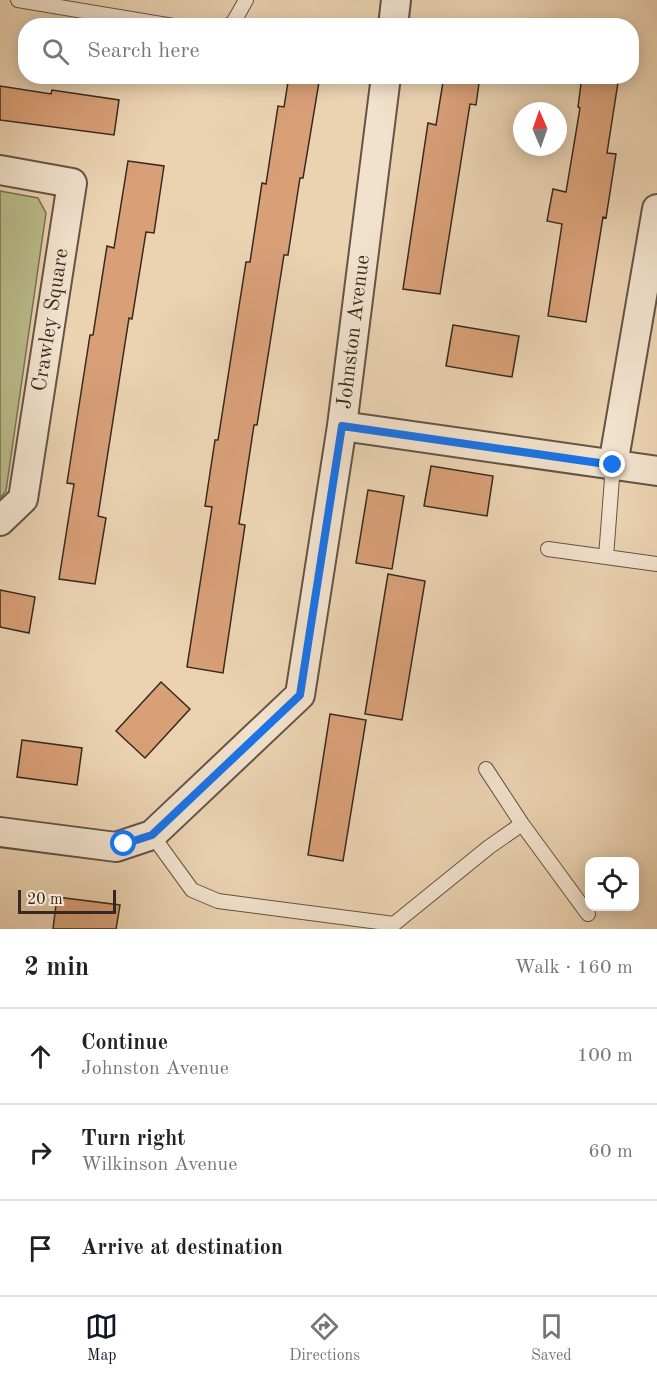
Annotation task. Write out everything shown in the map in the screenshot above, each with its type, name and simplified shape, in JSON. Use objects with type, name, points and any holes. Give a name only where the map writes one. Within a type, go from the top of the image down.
[{"type":"street","points":[[394,18],[396,0]]},
{"type":"street","name":"Johnston Avenue","points":[[0,832],[116,847],[152,835],[300,695],[342,426],[385,84]]},
{"type":"street","name":"Crawley Square","points":[[0,170],[72,183],[23,499],[0,521]]},
{"type":"street","points":[[613,465],[657,209]]},
{"type":"street","points":[[342,426],[657,471]]},
{"type":"lane","points":[[18,0],[125,18]]},
{"type":"lane","points":[[236,18],[246,0]]},
{"type":"lane","points":[[606,557],[613,465]]},
{"type":"lane","points":[[548,549],[657,564]]},
{"type":"lane","points":[[486,769],[522,824],[588,914]]},
{"type":"lane","points":[[152,835],[192,890],[218,901],[394,924],[489,847],[522,824]]},
{"type":"green space","points":[[0,191],[38,198],[46,213],[6,491],[0,498]]},
{"type":"building","points":[[288,84],[319,84],[288,255],[284,255],[257,425],[254,425],[239,524],[245,525],[223,673],[187,667],[212,507],[205,506],[215,440],[218,440],[246,262],[250,262],[262,183],[266,184],[278,106],[284,107]]},
{"type":"building","points":[[443,84],[479,84],[476,105],[470,104],[440,294],[403,289],[428,123],[436,125]]},
{"type":"building","points":[[581,84],[618,84],[607,153],[616,154],[586,322],[548,316],[562,224],[547,221],[553,189],[566,192],[580,108],[578,107]]},
{"type":"building","points":[[0,86],[51,94],[52,90],[119,100],[114,135],[0,120]]},
{"type":"building","points":[[128,161],[164,166],[154,233],[146,232],[132,319],[129,318],[98,516],[106,518],[95,584],[59,579],[74,484],[67,483],[90,335],[93,335],[107,246],[114,248]]},
{"type":"building","points":[[453,325],[519,336],[512,377],[446,366]]},
{"type":"building","points":[[431,466],[493,476],[487,516],[424,506]]},
{"type":"building","points":[[368,490],[404,496],[392,569],[356,563]]},
{"type":"building","points":[[388,574],[425,581],[402,720],[365,714]]},
{"type":"building","points":[[0,590],[35,597],[29,633],[0,627]]},
{"type":"building","points":[[161,682],[190,709],[145,758],[116,731]]},
{"type":"building","points":[[330,714],[366,720],[343,861],[308,855]]},
{"type":"building","points":[[22,740],[82,748],[77,785],[17,777]]},
{"type":"building","points":[[57,897],[120,905],[116,929],[53,929]]},
{"type":"route","points":[[124,844],[152,835],[300,695],[342,426],[613,465]]}]
